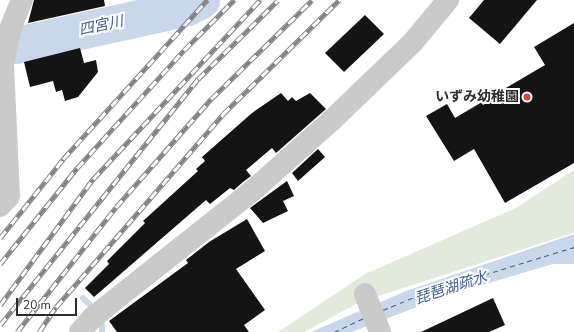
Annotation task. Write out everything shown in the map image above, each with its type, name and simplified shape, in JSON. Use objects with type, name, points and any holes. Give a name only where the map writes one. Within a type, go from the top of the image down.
[{"type":"street","points":[[0,206],[9,196],[3,63],[12,27],[22,0]]},
{"type":"street","points":[[80,332],[92,318],[250,192],[332,120],[413,42],[448,0]]},
{"type":"street","points":[[366,296],[379,329]]},
{"type":"green space","points":[[574,170],[574,232],[360,302],[304,332],[278,332],[365,274],[516,208]]},
{"type":"water","name":"琵琶湖疏水","points":[[574,234],[574,264],[553,264],[448,295],[352,332],[311,332],[406,291]]},
{"type":"building","points":[[34,0],[104,0],[105,6],[28,23]]},
{"type":"building","points":[[484,0],[537,0],[500,44],[469,18]]},
{"type":"building","points":[[365,15],[384,34],[344,72],[325,53]]},
{"type":"building","points":[[574,23],[574,163],[505,203],[474,149],[454,161],[426,116],[447,104],[455,118],[545,65],[534,47]]},
{"type":"building","points":[[80,48],[84,63],[96,60],[98,72],[78,97],[65,101],[62,90],[56,92],[53,81],[30,87],[24,62]]},
{"type":"building","points":[[281,93],[288,101],[292,97],[296,101],[310,93],[326,109],[276,153],[272,148],[246,170],[251,176],[234,190],[230,188],[210,204],[206,200],[94,297],[85,288],[109,264],[107,261],[145,223],[143,221],[198,171],[196,169],[205,161],[202,157],[252,113]]},
{"type":"building","points":[[318,149],[325,157],[298,181],[292,173]]},
{"type":"building","points":[[287,181],[294,196],[283,201],[288,211],[263,223],[250,208]]},
{"type":"building","points":[[247,219],[265,251],[236,269],[265,310],[244,325],[249,332],[117,332],[109,321],[188,263],[186,260],[209,242]]},
{"type":"building","points":[[493,298],[505,325],[489,332],[421,332]]},
{"type":"waterway","name":"四宮川","points":[[0,45],[16,45],[161,13],[187,7],[201,0]]},
{"type":"waterway","points":[[83,298],[93,308]]},
{"type":"waterway","points":[[102,316],[102,332]]},
{"type":"ferry route","points":[[383,310],[424,293],[574,247]]},
{"type":"ferry route","points":[[334,332],[364,318]]},
{"type":"railway","points":[[0,238],[63,159],[207,0]]},
{"type":"railway","points":[[0,264],[77,168],[184,50],[234,0]]},
{"type":"railway","points":[[0,305],[93,179],[260,0]]},
{"type":"railway","points":[[0,325],[198,79],[278,0]]},
{"type":"railway","points":[[17,332],[116,207],[211,99],[312,0]]},
{"type":"railway","points":[[39,332],[56,307],[223,114],[339,0]]},
{"type":"place","name":"いずみ幼稚園","points":[[527,97]]}]
